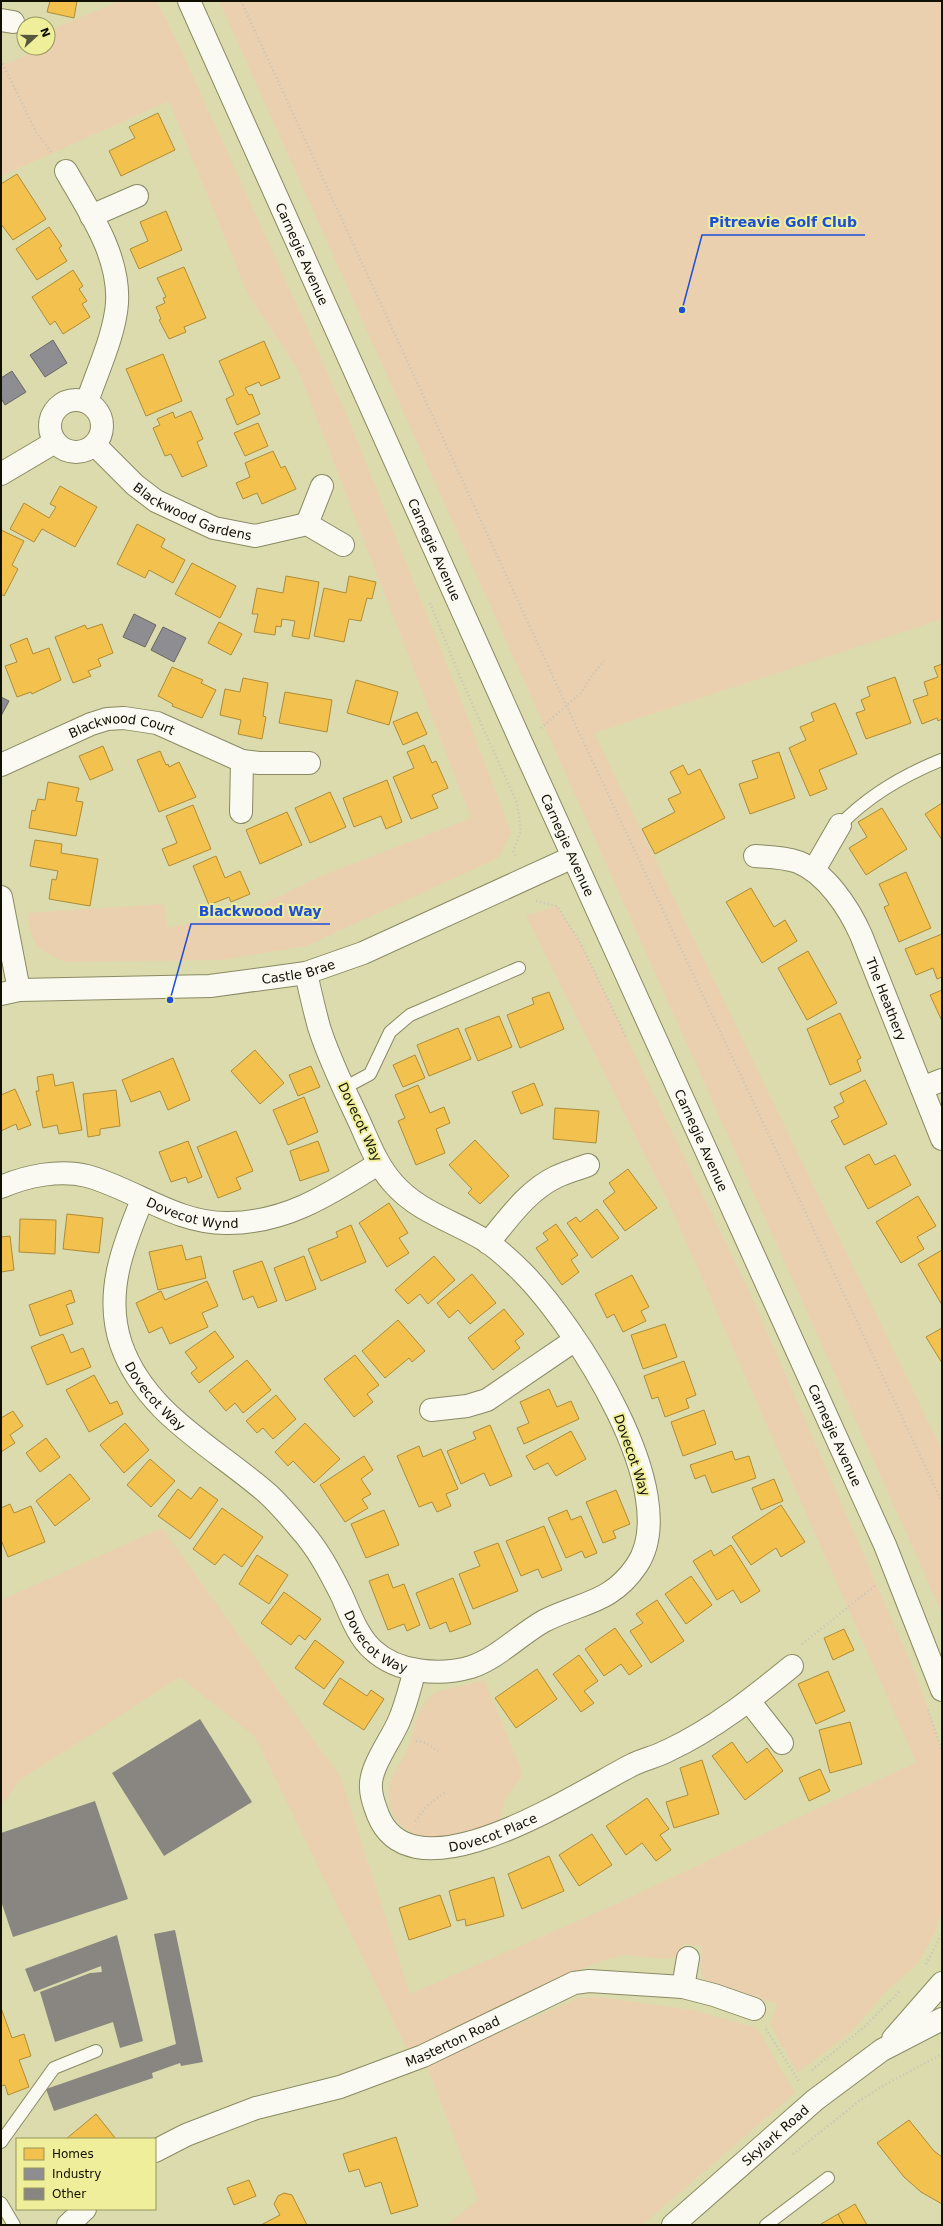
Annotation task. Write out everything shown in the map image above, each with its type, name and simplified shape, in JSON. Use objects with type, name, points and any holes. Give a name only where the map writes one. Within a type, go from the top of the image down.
[{"type":"street","name":"Carnegie Avenue","points":[[189,1],[521,742],[885,1546],[942,1690]]},
{"type":"street","points":[[66,171],[103,240],[115,274],[117,298],[111,330],[87,402]]},
{"type":"street","points":[[91,216],[137,196]]},
{"type":"street","points":[[72,400],[87,402],[94,406],[102,418],[102,433],[95,445],[89,450],[75,453],[62,448],[55,442],[50,429],[50,420],[58,407],[72,400]]},
{"type":"street","points":[[1,474],[55,442]]},
{"type":"street","name":"Blackwood Gardens","points":[[95,445],[135,484],[156,501],[214,528],[255,536],[307,524]]},
{"type":"street","points":[[322,486],[307,524],[343,546]]},
{"type":"street","name":"Blackwood Court","points":[[1,765],[91,724],[108,719],[124,718],[157,723],[242,761],[259,763],[309,763]]},
{"type":"street","points":[[241,812],[242,761]]},
{"type":"street","points":[[814,870],[840,825]]},
{"type":"street","name":"The Heathery","points":[[755,856],[787,859],[814,870],[845,904],[854,920],[942,1140]]},
{"type":"street","name":"Castle Brae","points":[[10,992],[210,986],[306,973],[363,953],[573,857]]},
{"type":"street","points":[[1,897],[10,992]]},
{"type":"street","name":"Dovecot Way","points":[[142,1200],[123,1246],[115,1283],[115,1317],[126,1358],[151,1396],[166,1412],[181,1426],[266,1492],[315,1546],[331,1574],[353,1621],[372,1649],[389,1661],[415,1670],[448,1671],[471,1666],[482,1662],[544,1622],[593,1603],[612,1592],[623,1582],[644,1553],[650,1522],[644,1483],[622,1421],[594,1369],[575,1340],[547,1300],[521,1271],[488,1243],[421,1208],[393,1184],[378,1164],[319,1027],[306,973]]},
{"type":"street","points":[[922,1088],[942,1080]]},
{"type":"street","name":"Dovecot Wynd","points":[[1,1187],[25,1179],[70,1173],[94,1179],[188,1218],[227,1224],[247,1222],[284,1214],[310,1205],[378,1164]]},
{"type":"street","points":[[488,1243],[522,1202],[539,1187],[557,1176],[588,1165]]},
{"type":"street","points":[[431,1410],[467,1406],[486,1400],[575,1340]]},
{"type":"street","name":"Dovecot Place","points":[[415,1670],[399,1721],[380,1758],[370,1786],[373,1803],[382,1825],[399,1841],[408,1846],[430,1849],[457,1845],[528,1822],[564,1804],[634,1764],[669,1750],[749,1701],[792,1666]]},
{"type":"street","points":[[749,1701],[782,1743]]},
{"type":"street","points":[[683,1987],[688,1958]]},
{"type":"street","name":"Masterton Road","points":[[156,2150],[186,2135],[256,2108],[340,2087],[423,2056],[574,1983],[589,1981],[683,1987],[714,1995],[754,2009]]},
{"type":"street","name":"Skylark Road","points":[[882,2050],[942,1983]]},
{"type":"street","name":"Skylark Road","points":[[673,2225],[815,2100],[882,2050],[942,2019]]},
{"type":"street","points":[[68,2225],[84,2210]]},
{"type":"lane","points":[[840,825],[867,801],[904,777],[941,760]]},
{"type":"lane","points":[[344,1088],[370,1074],[390,1032],[410,1015],[519,968]]},
{"type":"lane","points":[[1,2142],[54,2068],[96,2051]]},
{"type":"lane","points":[[766,2225],[828,2178]]},
{"type":"lane","points":[[1,2203],[14,2225]]},
{"type":"path","points":[[241,1],[567,707],[942,1502]]},
{"type":"path","points":[[1,60],[36,132],[66,171]]},
{"type":"path","points":[[521,742],[567,707],[581,693],[590,678],[604,661]]},
{"type":"path","points":[[792,1666],[799,1646],[877,1585]]},
{"type":"path","points":[[399,1841],[429,1804],[447,1791]]},
{"type":"path","points":[[924,1967],[942,1934]]},
{"type":"path","points":[[810,2071],[864,2027],[903,1989]]},
{"type":"path","points":[[754,2009],[798,2081],[804,2076]]},
{"type":"path","points":[[789,2157],[859,2101],[881,2087],[942,2054]]},
{"type":"shaded area","points":[[119,1],[157,1],[180,48],[348,418],[459,695],[511,832],[498,858],[306,946],[221,960],[66,962],[42,950],[37,945],[31,932],[27,913],[164,904],[167,928],[250,910],[321,876],[471,818],[298,370],[248,295],[169,101],[1,176],[1,66],[24,56],[56,56],[56,28]]},
{"type":"shaded area","points":[[219,1],[942,1],[942,619],[594,733],[942,1450],[942,1613]]},
{"type":"shaded area","points":[[557,906],[581,944],[750,1293],[918,1680],[942,1751],[942,1910],[935,1932],[918,1963],[884,1994],[852,2031],[797,2073],[770,2024],[777,2004],[708,1982],[701,1975],[702,1946],[684,1944],[677,1957],[666,1959],[625,1955],[602,1961],[560,1977],[409,2053],[255,1737],[180,1677],[20,1780],[1,1806],[1,1600],[162,1528],[341,1778],[410,1994],[618,1903],[916,1762],[670,1206],[526,916]]},
{"type":"shaded area","points":[[484,1680],[521,1769],[522,1776],[504,1800],[501,1819],[475,1829],[444,1836],[430,1837],[416,1834],[404,1827],[394,1816],[388,1794],[389,1786],[395,1771],[411,1741],[421,1710],[430,1697],[436,1692]]},
{"type":"shaded area","points":[[598,1997],[693,2010],[757,2028],[795,2093],[642,2225],[446,2225],[478,2200],[426,2064],[579,1998]]},
{"type":"building: Homes","points":[[50,1],[77,1],[74,18],[47,12]]},
{"type":"building: Homes","points":[[158,113],[175,150],[121,176],[109,151],[135,138],[129,127]]},
{"type":"building: Homes","points":[[17,174],[46,219],[13,240],[1,224],[1,184]]},
{"type":"building: Homes","points":[[166,211],[182,250],[139,269],[130,249],[148,241],[140,222]]},
{"type":"building: Homes","points":[[49,227],[62,246],[59,248],[67,261],[37,280],[16,249]]},
{"type":"building: Homes","points":[[184,267],[206,318],[184,327],[186,332],[169,339],[159,320],[161,319],[156,307],[165,303],[163,298],[166,297],[157,278]]},
{"type":"building: Homes","points":[[73,270],[83,286],[79,289],[87,301],[82,304],[90,317],[63,334],[55,321],[50,325],[32,297]]},
{"type":"building: Homes","points":[[264,341],[280,378],[261,386],[259,382],[245,388],[249,395],[252,394],[260,414],[237,425],[226,399],[234,395],[219,361]]},
{"type":"building: Homes","points":[[163,354],[182,401],[146,416],[126,369]]},
{"type":"building: Homes","points":[[191,411],[203,439],[197,442],[207,466],[182,477],[171,454],[165,456],[153,428],[160,425],[157,419],[173,412],[175,418]]},
{"type":"building: Homes","points":[[258,423],[268,446],[245,456],[234,433]]},
{"type":"building: Homes","points":[[273,451],[281,468],[285,466],[296,489],[262,504],[257,493],[243,499],[236,483],[250,477],[245,463]]},
{"type":"building: Homes","points":[[60,486],[97,507],[75,547],[42,529],[34,542],[10,529],[24,503],[49,518],[56,507],[50,504]]},
{"type":"building: Homes","points":[[137,524],[165,539],[161,547],[185,560],[173,583],[149,570],[145,578],[117,564]]},
{"type":"building: Homes","points":[[1,530],[24,541],[12,565],[18,569],[4,596],[1,594]]},
{"type":"building: Homes","points":[[192,563],[236,586],[220,618],[175,594]]},
{"type":"building: Homes","points":[[286,576],[319,582],[309,639],[292,636],[295,621],[282,619],[281,627],[276,626],[275,635],[254,632],[258,614],[252,614],[257,588],[283,593]]},
{"type":"building: Homes","points":[[349,576],[376,582],[372,599],[367,598],[361,621],[349,619],[344,642],[314,636],[324,588],[346,593]]},
{"type":"building: Homes","points":[[219,622],[242,634],[231,655],[208,643]]},
{"type":"building: Homes","points":[[102,624],[113,653],[98,659],[101,666],[88,671],[91,676],[73,683],[55,637],[85,625],[87,629]]},
{"type":"building: Homes","points":[[27,638],[33,654],[49,648],[61,680],[32,694],[31,692],[17,697],[5,666],[17,662],[10,645]]},
{"type":"building: Homes","points":[[942,664],[942,719],[938,721],[937,718],[922,724],[913,700],[928,695],[924,682],[938,677],[934,667]]},
{"type":"building: Homes","points":[[172,667],[203,680],[201,683],[216,690],[202,718],[172,706],[173,704],[158,696]]},
{"type":"building: Homes","points":[[895,677],[911,723],[866,739],[856,713],[865,710],[861,700],[870,696],[867,687]]},
{"type":"building: Homes","points":[[243,678],[268,683],[263,716],[266,717],[262,739],[238,734],[241,720],[220,715],[225,689],[240,692]]},
{"type":"building: Homes","points":[[356,680],[398,692],[389,725],[347,713]]},
{"type":"building: Homes","points":[[285,692],[332,700],[327,732],[279,723]]},
{"type":"building: Homes","points":[[835,703],[857,754],[819,770],[827,789],[810,796],[789,748],[806,740],[800,727],[814,721],[811,713]]},
{"type":"building: Homes","points":[[417,712],[427,734],[403,745],[393,722]]},
{"type":"building: Homes","points":[[424,745],[432,763],[436,761],[448,788],[432,795],[438,808],[411,819],[393,777],[414,768],[407,752]]},
{"type":"building: Homes","points":[[103,746],[113,770],[90,780],[79,756]]},
{"type":"building: Homes","points":[[160,751],[166,765],[168,764],[169,767],[179,762],[196,797],[159,812],[137,760]]},
{"type":"building: Homes","points":[[779,752],[795,798],[750,814],[739,784],[758,778],[752,761]]},
{"type":"building: Homes","points":[[683,765],[688,775],[700,769],[725,818],[655,854],[642,829],[675,812],[668,799],[681,793],[670,772]]},
{"type":"building: Homes","points":[[387,780],[402,822],[386,829],[381,816],[354,827],[343,798]]},
{"type":"building: Homes","points":[[48,782],[79,788],[76,801],[83,802],[76,836],[29,828],[32,810],[35,811],[38,799],[45,800]]},
{"type":"building: Homes","points":[[330,792],[346,827],[310,843],[295,808]]},
{"type":"building: Homes","points":[[942,803],[942,840],[925,814]]},
{"type":"building: Homes","points":[[193,805],[211,849],[169,866],[162,849],[177,843],[166,816]]},
{"type":"building: Homes","points":[[882,808],[907,849],[866,875],[849,848],[867,837],[858,822]]},
{"type":"building: Homes","points":[[287,812],[302,845],[260,864],[246,830]]},
{"type":"building: Homes","points":[[35,840],[62,844],[61,853],[98,859],[90,906],[49,899],[52,879],[56,880],[58,871],[30,866]]},
{"type":"building: Homes","points":[[216,856],[225,878],[240,871],[250,894],[231,902],[229,897],[209,905],[193,866]]},
{"type":"building: Homes","points":[[906,872],[931,928],[899,942],[884,907],[889,905],[879,884]]},
{"type":"building: Homes","points":[[751,888],[774,927],[785,920],[797,941],[762,963],[726,902]]},
{"type":"building: Homes","points":[[942,934],[942,977],[937,979],[933,968],[916,975],[905,949]]},
{"type":"building: Homes","points":[[808,951],[837,1003],[807,1020],[778,968]]},
{"type":"building: Homes","points":[[942,990],[942,1021],[930,995]]},
{"type":"building: Homes","points":[[549,992],[564,1029],[520,1048],[507,1015],[534,1004],[532,998]]},
{"type":"building: Homes","points":[[840,1013],[861,1058],[857,1060],[861,1071],[830,1085],[807,1029]]},
{"type":"building: Homes","points":[[499,1016],[512,1047],[478,1061],[465,1029]]},
{"type":"building: Homes","points":[[458,1028],[471,1059],[429,1076],[417,1045]]},
{"type":"building: Homes","points":[[255,1050],[284,1083],[260,1104],[231,1071]]},
{"type":"building: Homes","points":[[415,1055],[425,1078],[403,1087],[393,1065]]},
{"type":"building: Homes","points":[[173,1058],[190,1100],[168,1110],[160,1091],[131,1102],[122,1080]]},
{"type":"building: Homes","points":[[311,1066],[320,1087],[298,1096],[289,1075]]},
{"type":"building: Homes","points":[[53,1074],[55,1086],[73,1082],[82,1130],[59,1134],[57,1125],[43,1128],[36,1091],[39,1091],[37,1077]]},
{"type":"building: Homes","points":[[865,1080],[887,1124],[844,1145],[831,1121],[839,1117],[834,1107],[844,1102],[840,1093]]},
{"type":"building: Homes","points":[[534,1083],[543,1105],[521,1114],[512,1092]]},
{"type":"building: Homes","points":[[418,1085],[430,1113],[444,1107],[450,1123],[436,1129],[445,1153],[416,1165],[398,1121],[405,1118],[395,1095]]},
{"type":"building: Homes","points":[[15,1089],[31,1125],[18,1130],[16,1124],[1,1131],[1,1095]]},
{"type":"building: Homes","points":[[116,1090],[120,1126],[100,1129],[100,1135],[88,1137],[83,1094]]},
{"type":"building: Homes","points":[[304,1097],[318,1132],[288,1145],[273,1110]]},
{"type":"building: Homes","points":[[555,1108],[599,1111],[596,1143],[553,1139]]},
{"type":"building: Homes","points":[[236,1131],[253,1171],[236,1178],[241,1189],[218,1198],[197,1147]]},
{"type":"building: Homes","points":[[475,1140],[509,1176],[480,1204],[468,1193],[472,1189],[449,1165]]},
{"type":"building: Homes","points":[[188,1141],[202,1177],[188,1183],[186,1177],[171,1182],[159,1152]]},
{"type":"building: Homes","points":[[318,1141],[329,1171],[300,1181],[290,1151]]},
{"type":"building: Homes","points":[[869,1154],[875,1165],[895,1155],[911,1185],[868,1209],[845,1167]]},
{"type":"building: Homes","points":[[628,1169],[657,1208],[625,1231],[603,1201],[615,1192],[609,1183]]},
{"type":"building: Homes","points":[[918,1196],[936,1226],[917,1237],[924,1249],[901,1263],[876,1222]]},
{"type":"building: Homes","points":[[389,1203],[408,1233],[399,1238],[409,1253],[387,1267],[359,1223]]},
{"type":"building: Homes","points":[[597,1209],[619,1238],[592,1258],[567,1223],[576,1217],[580,1222]]},
{"type":"building: Homes","points":[[67,1214],[103,1218],[99,1253],[63,1249]]},
{"type":"building: Homes","points":[[20,1219],[56,1220],[55,1254],[19,1252]]},
{"type":"building: Homes","points":[[556,1224],[578,1255],[571,1260],[579,1272],[562,1285],[536,1248],[548,1240],[543,1233]]},
{"type":"building: Homes","points":[[351,1225],[366,1262],[321,1281],[308,1249],[338,1237],[336,1232]]},
{"type":"building: Homes","points":[[10,1236],[14,1270],[1,1272],[1,1237]]},
{"type":"building: Homes","points":[[182,1245],[186,1260],[201,1256],[206,1278],[158,1290],[149,1252]]},
{"type":"building: Homes","points":[[942,1250],[942,1305],[918,1264]]},
{"type":"building: Homes","points":[[304,1256],[316,1289],[286,1301],[274,1268]]},
{"type":"building: Homes","points":[[434,1256],[455,1280],[428,1304],[420,1294],[408,1304],[395,1290]]},
{"type":"building: Homes","points":[[262,1261],[277,1301],[258,1308],[253,1296],[243,1300],[233,1271]]},
{"type":"building: Homes","points":[[472,1274],[496,1303],[470,1324],[458,1310],[449,1318],[437,1303]]},
{"type":"building: Homes","points":[[632,1275],[649,1307],[641,1311],[646,1321],[623,1332],[614,1314],[607,1318],[595,1294]]},
{"type":"building: Homes","points":[[207,1281],[218,1306],[202,1313],[208,1327],[170,1344],[162,1327],[149,1333],[136,1303],[161,1291],[165,1300]]},
{"type":"building: Homes","points":[[71,1290],[75,1302],[66,1305],[73,1324],[40,1336],[29,1305]]},
{"type":"building: Homes","points":[[504,1309],[524,1334],[515,1341],[520,1348],[493,1370],[468,1338]]},
{"type":"building: Homes","points":[[398,1320],[425,1351],[412,1362],[409,1358],[385,1378],[362,1351]]},
{"type":"building: Homes","points":[[665,1324],[677,1357],[643,1369],[631,1335]]},
{"type":"building: Homes","points":[[942,1328],[942,1363],[926,1337]]},
{"type":"building: Homes","points":[[215,1331],[234,1357],[199,1383],[191,1373],[197,1368],[185,1352]]},
{"type":"building: Homes","points":[[63,1334],[71,1353],[83,1348],[91,1367],[47,1385],[31,1347]]},
{"type":"building: Homes","points":[[355,1355],[379,1385],[367,1394],[373,1402],[354,1417],[324,1379]]},
{"type":"building: Homes","points":[[247,1360],[271,1390],[243,1413],[235,1403],[226,1411],[209,1391]]},
{"type":"building: Homes","points":[[684,1361],[696,1395],[686,1399],[689,1408],[665,1417],[658,1397],[652,1399],[644,1376]]},
{"type":"building: Homes","points":[[94,1375],[110,1404],[117,1401],[123,1414],[89,1432],[66,1390]]},
{"type":"building: Homes","points":[[549,1389],[557,1407],[571,1401],[579,1419],[524,1444],[517,1428],[529,1423],[520,1402]]},
{"type":"building: Homes","points":[[276,1395],[296,1419],[273,1439],[263,1428],[257,1433],[246,1421]]},
{"type":"building: Homes","points":[[704,1410],[716,1444],[683,1456],[671,1422]]},
{"type":"building: Homes","points":[[13,1411],[23,1426],[10,1435],[15,1443],[1,1452],[1,1418]]},
{"type":"building: Homes","points":[[125,1423],[149,1450],[124,1473],[100,1445]]},
{"type":"building: Homes","points":[[305,1423],[340,1459],[314,1483],[293,1461],[288,1466],[275,1452]]},
{"type":"building: Homes","points":[[490,1425],[512,1476],[490,1486],[484,1473],[461,1484],[447,1451],[476,1439],[473,1432]]},
{"type":"building: Homes","points":[[571,1431],[586,1459],[556,1476],[548,1463],[534,1470],[526,1456]]},
{"type":"building: Homes","points":[[46,1438],[60,1457],[40,1472],[26,1453]]},
{"type":"building: Homes","points":[[419,1446],[423,1457],[441,1449],[458,1489],[446,1494],[451,1506],[437,1512],[432,1502],[419,1507],[397,1456]]},
{"type":"building: Homes","points":[[732,1451],[735,1460],[749,1456],[756,1478],[712,1493],[705,1475],[695,1479],[690,1465]]},
{"type":"building: Homes","points":[[364,1456],[373,1470],[361,1479],[371,1494],[362,1499],[368,1508],[345,1522],[320,1485]]},
{"type":"building: Homes","points":[[150,1459],[175,1481],[151,1507],[127,1485]]},
{"type":"building: Homes","points":[[70,1474],[90,1499],[55,1526],[36,1501]]},
{"type":"building: Homes","points":[[774,1479],[783,1501],[761,1510],[752,1488]]},
{"type":"building: Homes","points":[[200,1487],[218,1500],[190,1539],[158,1516],[178,1489],[191,1499]]},
{"type":"building: Homes","points":[[616,1490],[630,1524],[613,1531],[616,1538],[603,1543],[586,1502]]},
{"type":"building: Homes","points":[[10,1504],[14,1513],[31,1506],[45,1542],[8,1557],[1,1540],[1,1508]]},
{"type":"building: Homes","points":[[781,1505],[805,1542],[781,1557],[776,1548],[751,1565],[732,1537]]},
{"type":"building: Homes","points":[[222,1508],[263,1537],[242,1567],[224,1554],[215,1565],[193,1549]]},
{"type":"building: Homes","points":[[384,1510],[399,1545],[366,1558],[351,1524]]},
{"type":"building: Homes","points":[[567,1510],[571,1520],[581,1516],[597,1553],[585,1558],[582,1551],[566,1558],[548,1518]]},
{"type":"building: Homes","points":[[544,1526],[562,1570],[542,1578],[538,1569],[521,1576],[506,1541]]},
{"type":"building: Homes","points":[[498,1543],[518,1591],[473,1609],[459,1574],[480,1566],[474,1552]]},
{"type":"building: Homes","points":[[731,1545],[760,1591],[741,1603],[733,1590],[717,1600],[693,1561],[711,1550],[714,1556]]},
{"type":"building: Homes","points":[[257,1555],[288,1575],[269,1604],[239,1584]]},
{"type":"building: Homes","points":[[388,1574],[393,1588],[404,1584],[420,1625],[407,1631],[404,1624],[388,1630],[369,1581]]},
{"type":"building: Homes","points":[[691,1576],[712,1605],[686,1624],[665,1594]]},
{"type":"building: Homes","points":[[453,1578],[471,1624],[450,1632],[446,1622],[430,1629],[416,1593]]},
{"type":"building: Homes","points":[[284,1592],[321,1619],[305,1640],[299,1635],[291,1645],[261,1623]]},
{"type":"building: Homes","points":[[657,1600],[684,1641],[651,1663],[630,1631],[643,1623],[636,1614]]},
{"type":"building: Homes","points":[[615,1628],[642,1666],[629,1675],[621,1664],[604,1676],[585,1649]]},
{"type":"building: Homes","points":[[844,1629],[854,1650],[833,1660],[824,1638]]},
{"type":"building: Homes","points":[[315,1640],[344,1662],[324,1689],[295,1668]]},
{"type":"building: Homes","points":[[579,1655],[598,1681],[584,1691],[594,1703],[581,1712],[553,1674]]},
{"type":"building: Homes","points":[[537,1669],[557,1699],[516,1728],[495,1698]]},
{"type":"building: Homes","points":[[828,1671],[845,1711],[816,1724],[798,1684]]},
{"type":"building: Homes","points":[[340,1678],[367,1696],[371,1690],[384,1699],[364,1730],[323,1704]]},
{"type":"building: Homes","points":[[850,1722],[862,1764],[830,1773],[819,1730]]},
{"type":"building: Homes","points":[[732,1742],[747,1763],[767,1748],[783,1771],[745,1800],[712,1756]]},
{"type":"building: Homes","points":[[702,1760],[719,1814],[674,1828],[666,1802],[688,1795],[680,1768]]},
{"type":"building: Homes","points":[[820,1769],[830,1791],[809,1801],[799,1778]]},
{"type":"building: Homes","points":[[647,1798],[669,1829],[660,1835],[671,1850],[656,1861],[642,1843],[626,1855],[606,1826]]},
{"type":"building: Homes","points":[[592,1834],[612,1865],[579,1886],[559,1855]]},
{"type":"building: Homes","points":[[549,1856],[564,1891],[522,1909],[508,1874]]},
{"type":"building: Homes","points":[[494,1877],[504,1916],[466,1926],[465,1919],[457,1921],[449,1891]]},
{"type":"building: Homes","points":[[440,1895],[451,1926],[409,1940],[399,1908]]},
{"type":"building: Homes","points":[[1,2008],[12,2038],[24,2034],[31,2056],[19,2060],[29,2087],[8,2095],[5,2085],[1,2086]]},
{"type":"building: Homes","points":[[96,2114],[115,2138],[67,2138]]},
{"type":"building: Homes","points":[[909,2120],[934,2151],[942,2157],[942,2204],[921,2192],[904,2177],[877,2143]]},
{"type":"building: Homes","points":[[396,2137],[418,2206],[391,2214],[381,2182],[365,2187],[359,2169],[349,2172],[343,2154]]},
{"type":"building: Homes","points":[[249,2180],[256,2196],[234,2205],[227,2188]]},
{"type":"building: Homes","points":[[284,2193],[292,2195],[307,2225],[261,2225],[280,2215],[274,2204],[278,2196]]},
{"type":"building: Homes","points":[[855,2204],[867,2225],[844,2225],[838,2214]]},
{"type":"building: Homes","points":[[838,2214],[844,2225],[821,2224]]},
{"type":"building: Industry","points":[[53,340],[67,363],[45,377],[30,355]]},
{"type":"building: Industry","points":[[12,371],[26,392],[5,405],[1,398],[1,378]]},
{"type":"building: Industry","points":[[134,614],[156,625],[145,647],[123,637]]},
{"type":"building: Industry","points":[[163,627],[186,638],[174,662],[151,650]]},
{"type":"building: Industry","points":[[1,697],[9,701],[1,716]]},
{"type":"building: Other","points":[[200,1719],[252,1802],[164,1856],[112,1773]]},
{"type":"building: Other","points":[[95,1801],[128,1899],[13,1937],[1,1901],[1,1833]]},
{"type":"building: Other","points":[[175,1930],[203,2062],[181,2066],[180,2063],[152,2073],[153,2078],[54,2111],[46,2089],[176,2044],[154,1934]]},
{"type":"building: Other","points":[[117,1935],[143,2041],[120,2048],[113,2022],[55,2042],[40,1992],[90,1973],[102,1972],[101,1966],[34,1992],[25,1969]]},
{"type":"place","name":"Pitreavie Golf Club","points":[[682,310]]},
{"type":"place","name":"Blackwood Way","points":[[170,1000]]}]
